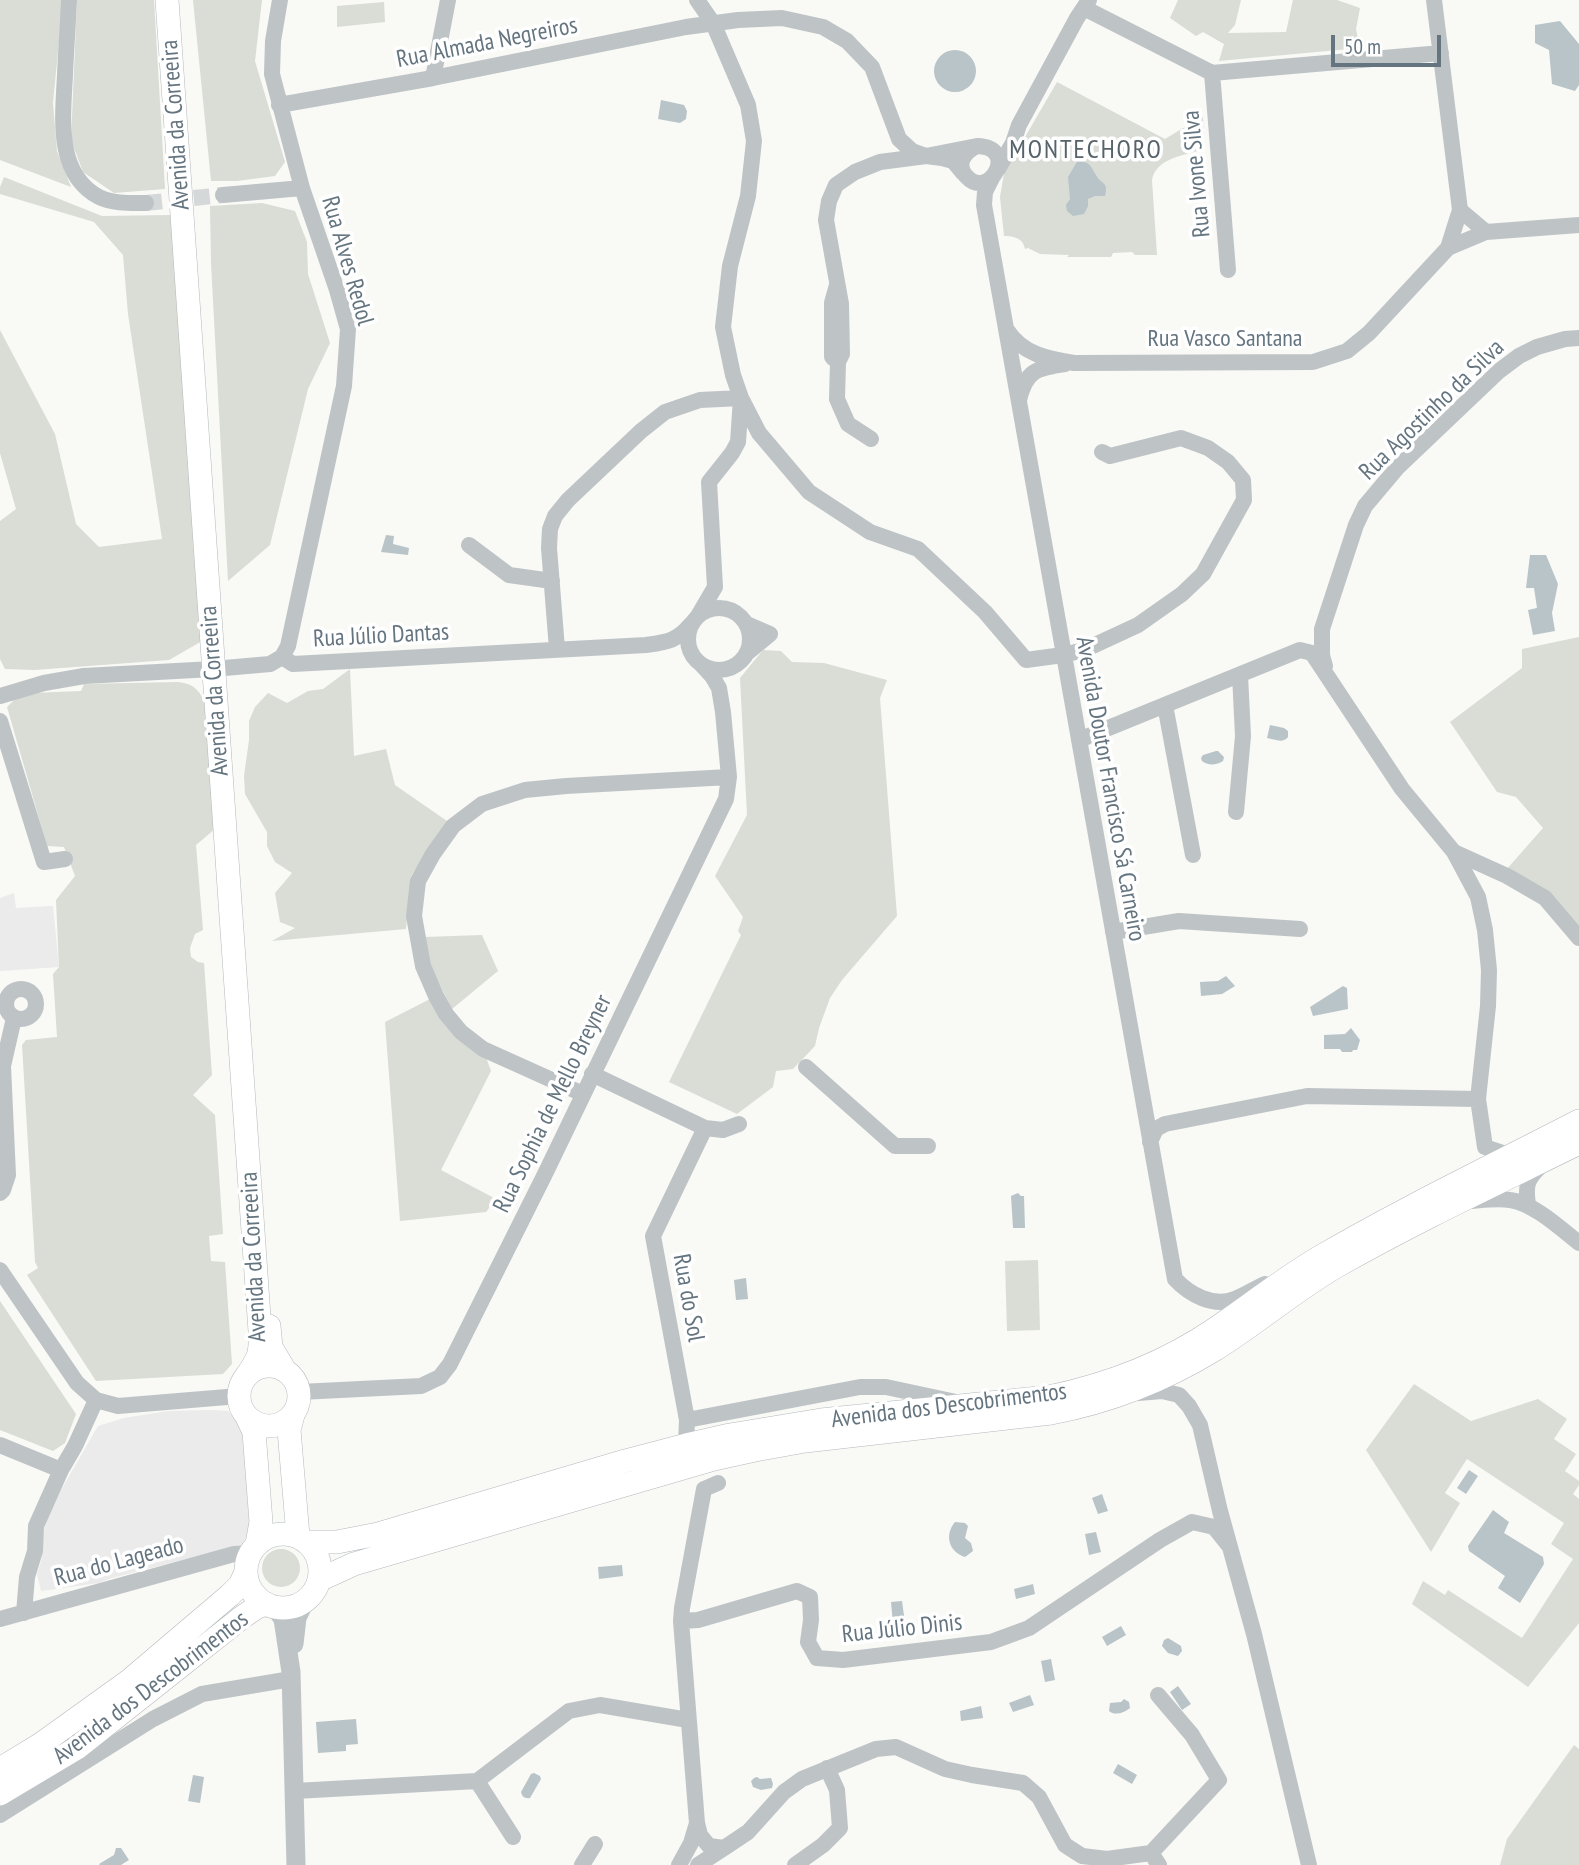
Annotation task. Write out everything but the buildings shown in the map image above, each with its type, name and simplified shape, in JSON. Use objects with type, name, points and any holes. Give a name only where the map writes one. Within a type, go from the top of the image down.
[{"type":"main road","name":"Avenida da Correeira","points":[[167,0],[271,1347],[284,1370]]},
{"type":"main road","name":"Avenida da Correeira","points":[[177,0],[260,1331],[258,1358],[244,1397]]},
{"type":"main road","name":"Avenida dos Descobrimentos","points":[[303,1539],[337,1542],[378,1534],[686,1444],[783,1425],[1079,1391],[1171,1355],[1213,1331],[1293,1273],[1445,1189],[1579,1121]]},
{"type":"main road","name":"Avenida dos Descobrimentos","points":[[319,1580],[374,1557],[714,1459],[804,1441],[1051,1413],[1125,1394],[1166,1376],[1215,1349],[1318,1278],[1455,1202],[1579,1143]]},
{"type":"main road","points":[[251,1556],[266,1538],[276,1534],[288,1534],[303,1539],[319,1559],[321,1569],[316,1588],[304,1601],[285,1608],[259,1599],[252,1591],[251,1556],[261,1522],[254,1432],[244,1397],[254,1370],[264,1366],[276,1366],[284,1370],[294,1378],[299,1392],[299,1404],[289,1430],[303,1539]]},
{"type":"main road","points":[[244,1397],[253,1422],[274,1426],[293,1415]]},
{"type":"main road","name":"Avenida dos Descobrimentos","points":[[0,1769],[41,1744],[130,1680],[240,1585],[251,1556]]},
{"type":"main road","name":"Avenida dos Descobrimentos","points":[[0,1794],[77,1748],[241,1618],[257,1607],[271,1605]]},
{"type":"street","points":[[69,0],[62,133],[68,157],[79,181],[99,197],[121,202],[146,203]]},
{"type":"street","name":"Rua Alves Redol","points":[[280,0],[273,41],[272,74],[302,188],[348,330],[344,386],[288,646],[282,657]]},
{"type":"street","points":[[433,78],[448,0]]},
{"type":"street","points":[[697,0],[713,23],[748,105],[754,141],[748,195],[730,266],[723,327],[733,375],[741,398],[759,433],[809,492],[870,532],[918,549],[985,612],[1026,660],[1063,655],[1084,650],[1138,625],[1182,594],[1203,574],[1244,500],[1243,480],[1228,462],[1208,448],[1181,438],[1110,456],[1102,452]]},
{"type":"street","points":[[1434,0],[1460,210],[1448,248]]},
{"type":"street","points":[[1087,4],[1212,73],[1441,53]]},
{"type":"street","name":"Avenida Doutor Francisco Sá Carneiro","points":[[1087,4],[1076,18],[1019,125],[1013,143],[985,192],[984,205],[1175,1279],[1184,1289],[1208,1300],[1232,1301],[1293,1273]]},
{"type":"street","name":"Rua Almada Negreiros","points":[[279,105],[713,23],[782,18],[823,27],[847,41],[873,67],[900,139]]},
{"type":"street","name":"Rua Ivone Silva","points":[[1212,73],[1228,270]]},
{"type":"street","points":[[963,173],[961,162],[968,149],[1009,134],[1019,125]]},
{"type":"street","points":[[871,439],[848,425],[836,399],[838,362],[832,356],[832,303],[836,285],[826,220],[829,201],[836,185],[855,172],[880,162],[891,161],[926,156],[981,146],[995,153],[999,163],[995,174],[984,182],[975,182],[966,177],[953,161],[926,156],[912,151],[900,139],[891,161]]},
{"type":"street","points":[[223,195],[302,188]]},
{"type":"street","points":[[1460,210],[1486,232]]},
{"type":"street","name":"Rua Vasco Santana","points":[[1018,403],[1023,384],[1035,371],[1050,366],[1074,363],[1313,362],[1347,351],[1369,333],[1448,248],[1486,232],[1579,225]]},
{"type":"street","name":"Rua Vasco Santana","points":[[1005,328],[1013,340],[1027,351],[1074,363]]},
{"type":"street","name":"Rua Agostinho da Silva","points":[[1326,672],[1322,655],[1322,629],[1356,525],[1365,506],[1397,468],[1499,371],[1537,347],[1564,339],[1579,338]]},
{"type":"street","points":[[557,649],[549,548],[550,529],[555,516],[568,500],[665,412],[700,400],[741,398]]},
{"type":"street","points":[[695,620],[715,587],[709,482],[738,442],[741,398]]},
{"type":"street","points":[[468,545],[509,575],[552,582]]},
{"type":"street","points":[[715,587],[742,619]]},
{"type":"street","points":[[695,620],[707,610],[718,608],[729,609],[742,619]]},
{"type":"street","name":"Rua Sophia de Mello Breyner","points":[[723,712],[724,689],[730,675],[743,658],[770,634],[742,619]]},
{"type":"street","name":"Rua Júlio Dantas","points":[[0,696],[44,683],[84,676],[218,669],[270,664],[282,657],[293,664],[646,645],[670,641],[683,634],[695,620]]},
{"type":"street","name":"Rua Sophia de Mello Breyner","points":[[299,1392],[421,1385],[440,1377],[461,1343],[726,799],[729,777],[719,688],[691,653],[688,642],[695,620]]},
{"type":"street","name":"Rua Júlio Dantas","points":[[646,645],[678,650],[700,663]]},
{"type":"street","points":[[1079,740],[1300,650],[1312,653],[1402,789],[1454,852],[1478,897],[1489,970],[1478,1100],[1485,1147],[1512,1156]]},
{"type":"street","points":[[700,663],[717,670],[728,669],[743,658]]},
{"type":"street","points":[[1236,812],[1243,736],[1240,675]]},
{"type":"street","points":[[1165,705],[1193,855]]},
{"type":"street","points":[[0,721],[44,862],[65,859]]},
{"type":"street","points":[[583,1094],[484,1049],[461,1032],[446,1014],[423,966],[414,916],[418,881],[453,826],[482,804],[525,790],[729,777]]},
{"type":"street","points":[[1454,852],[1507,876],[1545,898],[1579,938]]},
{"type":"street","points":[[1113,932],[1179,921],[1300,929]]},
{"type":"street","points":[[0,1192],[8,1175],[3,1066],[14,1018]]},
{"type":"street","points":[[806,1067],[895,1146],[928,1146]]},
{"type":"street","points":[[592,1074],[705,1128],[723,1130],[739,1124]]},
{"type":"street","points":[[1150,1142],[1156,1129],[1165,1124],[1307,1096],[1478,1100]]},
{"type":"street","name":"Rua do Sol","points":[[686,1444],[687,1420],[653,1236],[705,1128]]},
{"type":"street","points":[[1528,1205],[1526,1191],[1530,1177],[1550,1157]]},
{"type":"street","points":[[1455,1202],[1491,1199],[1512,1200],[1528,1205],[1579,1242]]},
{"type":"street","points":[[0,1270],[77,1383],[96,1400],[118,1406],[244,1397]]},
{"type":"street","points":[[687,1420],[860,1387],[887,1387],[970,1405]]},
{"type":"street","points":[[1125,1394],[1162,1391],[1179,1395],[1200,1425],[1254,1634],[1309,1865]]},
{"type":"street","points":[[24,1613],[27,1577],[35,1551],[36,1527],[96,1400]]},
{"type":"street","points":[[0,1445],[61,1470]]},
{"type":"street","points":[[718,1483],[704,1489],[681,1621],[697,1823],[709,1846],[724,1848]]},
{"type":"street","name":"Rua Júlio Dinis","points":[[681,1621],[698,1620],[797,1591],[810,1597],[808,1642],[817,1658],[843,1660],[991,1642],[1028,1628],[1160,1540],[1192,1522],[1214,1527],[1230,1546]]},
{"type":"street","name":"Rua do Lageado","points":[[0,1619],[234,1554],[251,1556]]},
{"type":"street","points":[[291,1676],[297,1618],[304,1601]]},
{"type":"street","points":[[271,1605],[284,1619],[291,1676],[296,1865]]},
{"type":"street","points":[[0,1815],[153,1719],[202,1693],[291,1676]]},
{"type":"street","points":[[698,1865],[748,1832],[784,1792],[802,1779],[876,1749],[896,1747],[945,1769],[1023,1783],[1039,1797],[1065,1845],[1082,1856],[1155,1859],[1219,1780],[1192,1735],[1158,1695]]},
{"type":"street","points":[[295,1791],[477,1781],[569,1711],[600,1705],[688,1720]]},
{"type":"street","points":[[795,1865],[824,1845],[840,1828],[837,1790],[827,1768]]},
{"type":"street","points":[[477,1781],[513,1837]]},
{"type":"street","points":[[679,1865],[691,1843],[697,1823]]},
{"type":"street","points":[[582,1865],[595,1844]]},
{"type":"shaded area","points":[[0,0],[63,0],[53,103],[57,151],[71,187],[0,160]]},
{"type":"shaded area","points":[[77,0],[154,0],[165,189],[114,193],[83,172],[71,140]]},
{"type":"shaded area","points":[[193,0],[262,0],[255,61],[285,162],[275,176],[211,181]]},
{"type":"shaded area","points":[[1178,0],[1241,0],[1235,25],[1228,33],[1286,32],[1293,0],[1337,0],[1360,8],[1356,29],[1360,48],[1219,61],[1224,44],[1203,32],[1196,36],[1170,18]]},
{"type":"shaded area","points":[[384,2],[385,22],[337,27],[337,6]]},
{"type":"shaded area","points":[[1560,21],[1579,44],[1579,85],[1575,91],[1552,84],[1549,50],[1535,43],[1535,25]]},
{"type":"shaded area","points":[[955,50],[970,56],[976,71],[970,86],[955,92],[940,86],[934,71],[940,56]]},
{"type":"shaded area","points":[[1057,82],[1165,139],[1203,116],[1204,149],[1165,162],[1152,180],[1157,255],[1135,255],[1132,252],[1113,253],[1111,257],[1040,254],[1025,249],[1018,238],[1004,236],[1000,197],[1004,173]]},
{"type":"shaded area","points":[[661,100],[684,105],[687,111],[686,119],[680,123],[658,119]]},
{"type":"shaded area","points":[[1078,160],[1090,165],[1105,185],[1106,191],[1105,196],[1088,199],[1084,214],[1073,216],[1067,211],[1066,205],[1070,199],[1068,177]]},
{"type":"shaded area","points":[[4,177],[102,216],[171,215],[202,641],[169,660],[35,670],[5,669],[0,659],[0,521],[16,509],[0,453],[0,330],[55,434],[76,524],[99,547],[162,539],[128,314],[123,255],[94,222],[0,194]]},
{"type":"shaded area","points":[[262,203],[295,211],[307,242],[308,274],[330,343],[308,389],[270,545],[228,581],[210,206]]},
{"type":"shaded area","points":[[386,535],[394,536],[393,544],[409,548],[408,555],[381,552]]},
{"type":"shaded area","points":[[1530,555],[1546,555],[1558,584],[1552,613],[1555,631],[1533,635],[1528,610],[1537,608],[1534,588],[1526,588]]},
{"type":"shaded area","points":[[1579,637],[1579,931],[1506,870],[1543,828],[1516,797],[1497,792],[1450,722],[1522,668],[1522,649]]},
{"type":"shaded area","points":[[763,650],[781,651],[792,662],[824,663],[887,680],[880,698],[897,916],[830,998],[815,1046],[793,1069],[776,1071],[773,1087],[737,1114],[669,1082],[741,935],[738,931],[743,917],[715,876],[747,815],[740,678]]},
{"type":"shaded area","points":[[350,669],[354,756],[386,749],[395,785],[447,821],[411,876],[406,929],[272,941],[295,928],[280,922],[275,893],[292,873],[275,862],[267,846],[267,832],[245,794],[249,721],[255,707],[268,693],[287,703],[308,691],[323,689]]},
{"type":"shaded area","points":[[84,684],[189,684],[196,689],[207,706],[215,829],[196,845],[203,930],[195,934],[190,948],[191,957],[204,963],[212,1075],[193,1095],[215,1115],[223,1234],[209,1236],[211,1261],[225,1262],[232,1364],[223,1374],[96,1381],[27,1275],[38,1268],[35,1262],[22,1045],[26,1040],[57,1037],[53,974],[59,967],[56,900],[75,876],[64,847],[47,846],[7,707],[16,698],[32,693],[81,691]]},
{"type":"shaded area","points":[[1270,725],[1284,728],[1288,731],[1288,737],[1281,741],[1267,738]]},
{"type":"shaded area","points":[[1218,751],[1224,757],[1223,761],[1207,764],[1202,761],[1203,755]]},
{"type":"shaded area","points":[[14,893],[16,908],[53,906],[59,967],[0,971],[0,898]]},
{"type":"shaded area","points":[[482,935],[498,971],[452,1009],[428,961],[424,937]]},
{"type":"shaded area","points":[[1226,976],[1235,986],[1222,994],[1201,996],[1200,982],[1218,981]]},
{"type":"shaded area","points":[[1343,986],[1347,988],[1348,1009],[1313,1016],[1310,1007]]},
{"type":"shaded area","points":[[436,996],[483,1049],[491,1071],[441,1170],[496,1199],[486,1212],[400,1221],[385,1022]]},
{"type":"shaded area","points":[[1351,1028],[1360,1040],[1357,1050],[1342,1052],[1340,1049],[1324,1049],[1324,1035],[1345,1034]]},
{"type":"shaded area","points":[[1018,1193],[1024,1196],[1025,1228],[1013,1228],[1011,1196]]},
{"type":"shaded area","points":[[1038,1260],[1040,1330],[1007,1331],[1005,1261]]},
{"type":"shaded area","points":[[746,1278],[748,1299],[736,1300],[734,1280]]},
{"type":"shaded area","points":[[0,1301],[76,1414],[65,1443],[53,1451],[0,1430]]},
{"type":"shaded area","points":[[1414,1384],[1471,1421],[1538,1399],[1567,1419],[1554,1439],[1576,1454],[1565,1471],[1579,1481],[1573,1494],[1579,1499],[1579,1623],[1528,1687],[1412,1604],[1423,1581],[1445,1595],[1448,1590],[1522,1638],[1573,1559],[1551,1544],[1564,1523],[1467,1459],[1445,1493],[1460,1503],[1431,1552],[1366,1450]]},
{"type":"shaded area","points":[[168,1411],[228,1411],[246,1432],[250,1530],[241,1545],[99,1583],[41,1591],[37,1574],[47,1520],[98,1426],[124,1418]]},
{"type":"shaded area","points":[[1469,1470],[1478,1476],[1466,1494],[1457,1488]]},
{"type":"shaded area","points":[[1102,1494],[1108,1511],[1098,1514],[1092,1498]]},
{"type":"shaded area","points":[[1493,1510],[1509,1522],[1504,1533],[1543,1557],[1544,1564],[1520,1603],[1498,1588],[1505,1576],[1469,1551],[1468,1546]]},
{"type":"shaded area","points":[[955,1522],[968,1526],[965,1538],[971,1543],[973,1551],[965,1557],[955,1551],[950,1542],[950,1532]]},
{"type":"shaded area","points":[[1096,1532],[1101,1552],[1089,1555],[1085,1534]]},
{"type":"shaded area","points":[[281,1549],[294,1555],[300,1568],[294,1581],[281,1587],[268,1581],[262,1568],[268,1555]]},
{"type":"shaded area","points":[[622,1565],[623,1576],[599,1579],[598,1567]]},
{"type":"shaded area","points":[[1033,1584],[1035,1594],[1016,1599],[1014,1589]]},
{"type":"shaded area","points":[[902,1601],[905,1623],[893,1624],[891,1602]]},
{"type":"shaded area","points":[[1121,1626],[1126,1635],[1107,1646],[1102,1637]]},
{"type":"shaded area","points":[[1168,1638],[1181,1646],[1182,1651],[1178,1656],[1168,1653],[1162,1646]]},
{"type":"shaded area","points":[[1051,1659],[1055,1680],[1045,1682],[1041,1661]]},
{"type":"shaded area","points":[[1178,1686],[1191,1704],[1182,1710],[1170,1692]]},
{"type":"shaded area","points":[[1030,1695],[1034,1705],[1013,1712],[1009,1703]]},
{"type":"shaded area","points":[[1124,1699],[1129,1702],[1130,1708],[1120,1713],[1109,1711],[1110,1703]]},
{"type":"shaded area","points":[[981,1706],[983,1718],[961,1721],[960,1711]]},
{"type":"shaded area","points":[[356,1719],[358,1744],[346,1745],[346,1751],[318,1753],[316,1722]]},
{"type":"shaded area","points":[[1574,1745],[1579,1749],[1579,1865],[1500,1865],[1507,1839]]},
{"type":"shaded area","points":[[1118,1764],[1137,1775],[1132,1784],[1113,1773]]},
{"type":"shaded area","points":[[534,1773],[541,1779],[530,1798],[525,1798],[521,1792]]},
{"type":"shaded area","points":[[193,1775],[204,1777],[200,1803],[188,1801]]},
{"type":"shaded area","points":[[757,1777],[771,1778],[772,1788],[761,1790],[753,1787],[751,1781]]},
{"type":"shaded area","points":[[116,1848],[121,1848],[129,1860],[121,1865],[99,1864],[114,1855]]},
{"type":"tunnel","points":[[146,203],[223,195]]},
{"type":"district","name":"MONTECHORO","points":[[1086,151]]}]
